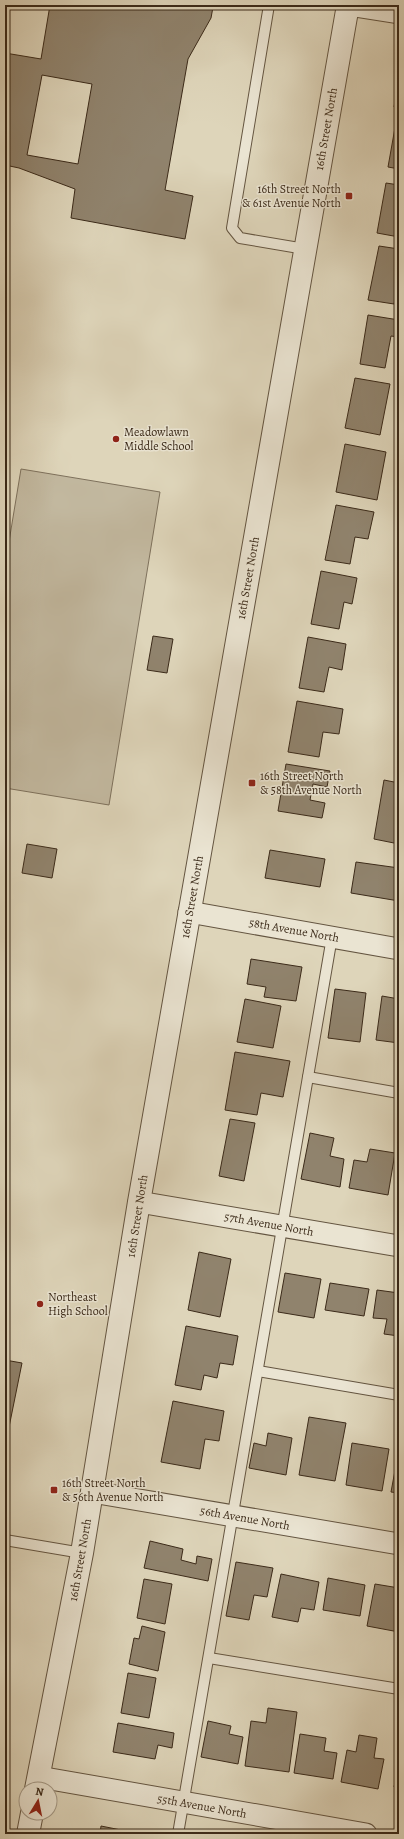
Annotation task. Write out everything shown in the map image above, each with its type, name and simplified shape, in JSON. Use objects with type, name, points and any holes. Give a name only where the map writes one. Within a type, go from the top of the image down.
[{"type":"street","name":"16th Street North","points":[[38,1781],[82,1553],[139,1202],[348,5]]},
{"type":"street","points":[[348,5],[399,13]]},
{"type":"street","name":"58th Avenue North","points":[[189,912],[399,948]]},
{"type":"street","name":"57th Avenue North","points":[[139,1202],[399,1246]]},
{"type":"street","name":"56th Avenue North","points":[[92,1492],[399,1544]]},
{"type":"street","name":"55th Avenue North","points":[[58,1786],[184,1803],[366,1834]]},
{"type":"street","points":[[28,1834],[30,1821]]},
{"type":"lane","points":[[269,5],[232,228],[240,238],[305,249]]},
{"type":"lane","points":[[178,1834],[332,937]]},
{"type":"lane","points":[[308,1077],[399,1093]]},
{"type":"lane","points":[[258,1371],[399,1395]]},
{"type":"lane","points":[[5,1540],[82,1553]]},
{"type":"lane","points":[[209,1658],[399,1689]]},
{"type":"shaded area","points":[[21,469],[160,492],[109,805],[5,788],[5,566]]},
{"type":"building","points":[[50,5],[205,5],[213,7],[211,18],[188,59],[165,190],[193,196],[185,239],[71,218],[75,189],[19,168],[5,165],[5,53],[41,59]],"holes":[[[42,75],[92,84],[78,164],[27,155]]]},
{"type":"building","points":[[399,78],[399,108],[394,107]]},
{"type":"building","points":[[396,122],[399,122],[399,169],[388,167]]},
{"type":"building","points":[[386,183],[399,185],[399,237],[377,233]]},
{"type":"building","points":[[379,246],[399,249],[399,291],[397,291],[394,304],[368,300]]},
{"type":"building","points":[[368,315],[399,320],[399,337],[391,336],[385,368],[360,364]]},
{"type":"building","points":[[355,378],[390,384],[380,435],[345,428]]},
{"type":"building","points":[[345,444],[386,452],[377,500],[336,492]]},
{"type":"building","points":[[336,505],[374,512],[368,539],[355,537],[350,564],[325,560]]},
{"type":"building","points":[[321,571],[357,578],[352,604],[344,602],[339,629],[311,624]]},
{"type":"building","points":[[153,636],[173,639],[167,673],[147,670]]},
{"type":"building","points":[[308,637],[346,644],[342,670],[329,667],[324,692],[299,688]]},
{"type":"building","points":[[297,701],[343,709],[339,734],[323,732],[319,757],[288,752]]},
{"type":"building","points":[[286,764],[330,771],[327,787],[313,784],[310,800],[325,803],[322,818],[278,811]]},
{"type":"building","points":[[384,780],[399,783],[399,844],[374,839]]},
{"type":"building","points":[[27,844],[57,849],[52,878],[22,873]]},
{"type":"building","points":[[270,850],[325,859],[320,887],[265,878]]},
{"type":"building","points":[[356,862],[399,868],[399,901],[351,893]]},
{"type":"building","points":[[251,959],[302,967],[296,1001],[264,997],[266,987],[247,984]]},
{"type":"building","points":[[335,989],[366,993],[360,1042],[328,1038]]},
{"type":"building","points":[[382,996],[399,999],[399,1043],[376,1040]]},
{"type":"building","points":[[245,999],[281,1006],[273,1048],[237,1042]]},
{"type":"building","points":[[235,1052],[290,1061],[283,1097],[261,1093],[257,1115],[225,1110]]},
{"type":"building","points":[[230,1119],[255,1123],[244,1181],[219,1176]]},
{"type":"building","points":[[310,1133],[334,1138],[330,1156],[344,1159],[340,1187],[301,1179]]},
{"type":"building","points":[[370,1149],[395,1153],[388,1195],[349,1188],[354,1160],[367,1162]]},
{"type":"building","points":[[399,1176],[399,1197],[395,1197]]},
{"type":"building","points":[[199,1252],[231,1259],[220,1317],[188,1310]]},
{"type":"building","points":[[285,1273],[321,1279],[314,1318],[278,1312]]},
{"type":"building","points":[[330,1283],[369,1289],[364,1316],[325,1310]]},
{"type":"building","points":[[377,1290],[399,1293],[399,1336],[384,1334],[387,1319],[373,1318]]},
{"type":"building","points":[[186,1326],[238,1336],[233,1365],[220,1363],[217,1378],[204,1375],[201,1390],[175,1385]]},
{"type":"building","points":[[5,1360],[22,1363],[6,1442],[5,1442]]},
{"type":"building","points":[[173,1401],[224,1411],[219,1441],[205,1439],[200,1469],[161,1462]]},
{"type":"building","points":[[309,1417],[346,1423],[335,1481],[299,1475]]},
{"type":"building","points":[[268,1433],[292,1438],[286,1475],[249,1468],[254,1443],[266,1446]]},
{"type":"building","points":[[352,1443],[389,1449],[382,1491],[346,1485]]},
{"type":"building","points":[[396,1465],[399,1465],[399,1493],[391,1492]]},
{"type":"building","points":[[150,1541],[183,1549],[181,1560],[196,1564],[197,1556],[212,1559],[208,1581],[144,1568]]},
{"type":"building","points":[[236,1562],[273,1568],[267,1597],[254,1595],[249,1620],[226,1616]]},
{"type":"building","points":[[281,1574],[319,1582],[314,1610],[301,1608],[298,1622],[272,1617]]},
{"type":"building","points":[[328,1578],[365,1585],[360,1616],[323,1610]]},
{"type":"building","points":[[144,1579],[172,1584],[165,1624],[137,1618]]},
{"type":"building","points":[[375,1584],[399,1588],[399,1632],[367,1626]]},
{"type":"building","points":[[142,1626],[165,1632],[158,1671],[129,1664],[134,1638],[139,1639]]},
{"type":"building","points":[[128,1673],[156,1678],[149,1718],[121,1713]]},
{"type":"building","points":[[268,1708],[297,1712],[289,1772],[245,1766],[251,1721],[266,1723]]},
{"type":"building","points":[[208,1721],[231,1726],[229,1734],[243,1737],[238,1764],[201,1757]]},
{"type":"building","points":[[118,1723],[174,1733],[172,1748],[158,1745],[155,1759],[113,1752]]},
{"type":"building","points":[[300,1734],[326,1738],[324,1751],[337,1753],[333,1779],[294,1773]]},
{"type":"building","points":[[359,1735],[377,1738],[374,1758],[384,1759],[378,1789],[341,1782],[347,1750],[356,1752]]},
{"type":"building","points":[[399,1762],[399,1788],[394,1787]]},
{"type":"building","points":[[101,1826],[136,1833],[100,1834]]},
{"type":"place","name":"16th Street North & 61st Avenue North","points":[[349,196]]},
{"type":"place","name":"Meadowlawn Middle School","points":[[116,439]]},
{"type":"place","name":"16th Street North & 58th Avenue North","points":[[252,783]]},
{"type":"place","name":"Northeast High School","points":[[40,1304]]},
{"type":"place","name":"16th Street North & 56th Avenue North","points":[[54,1490]]}]
